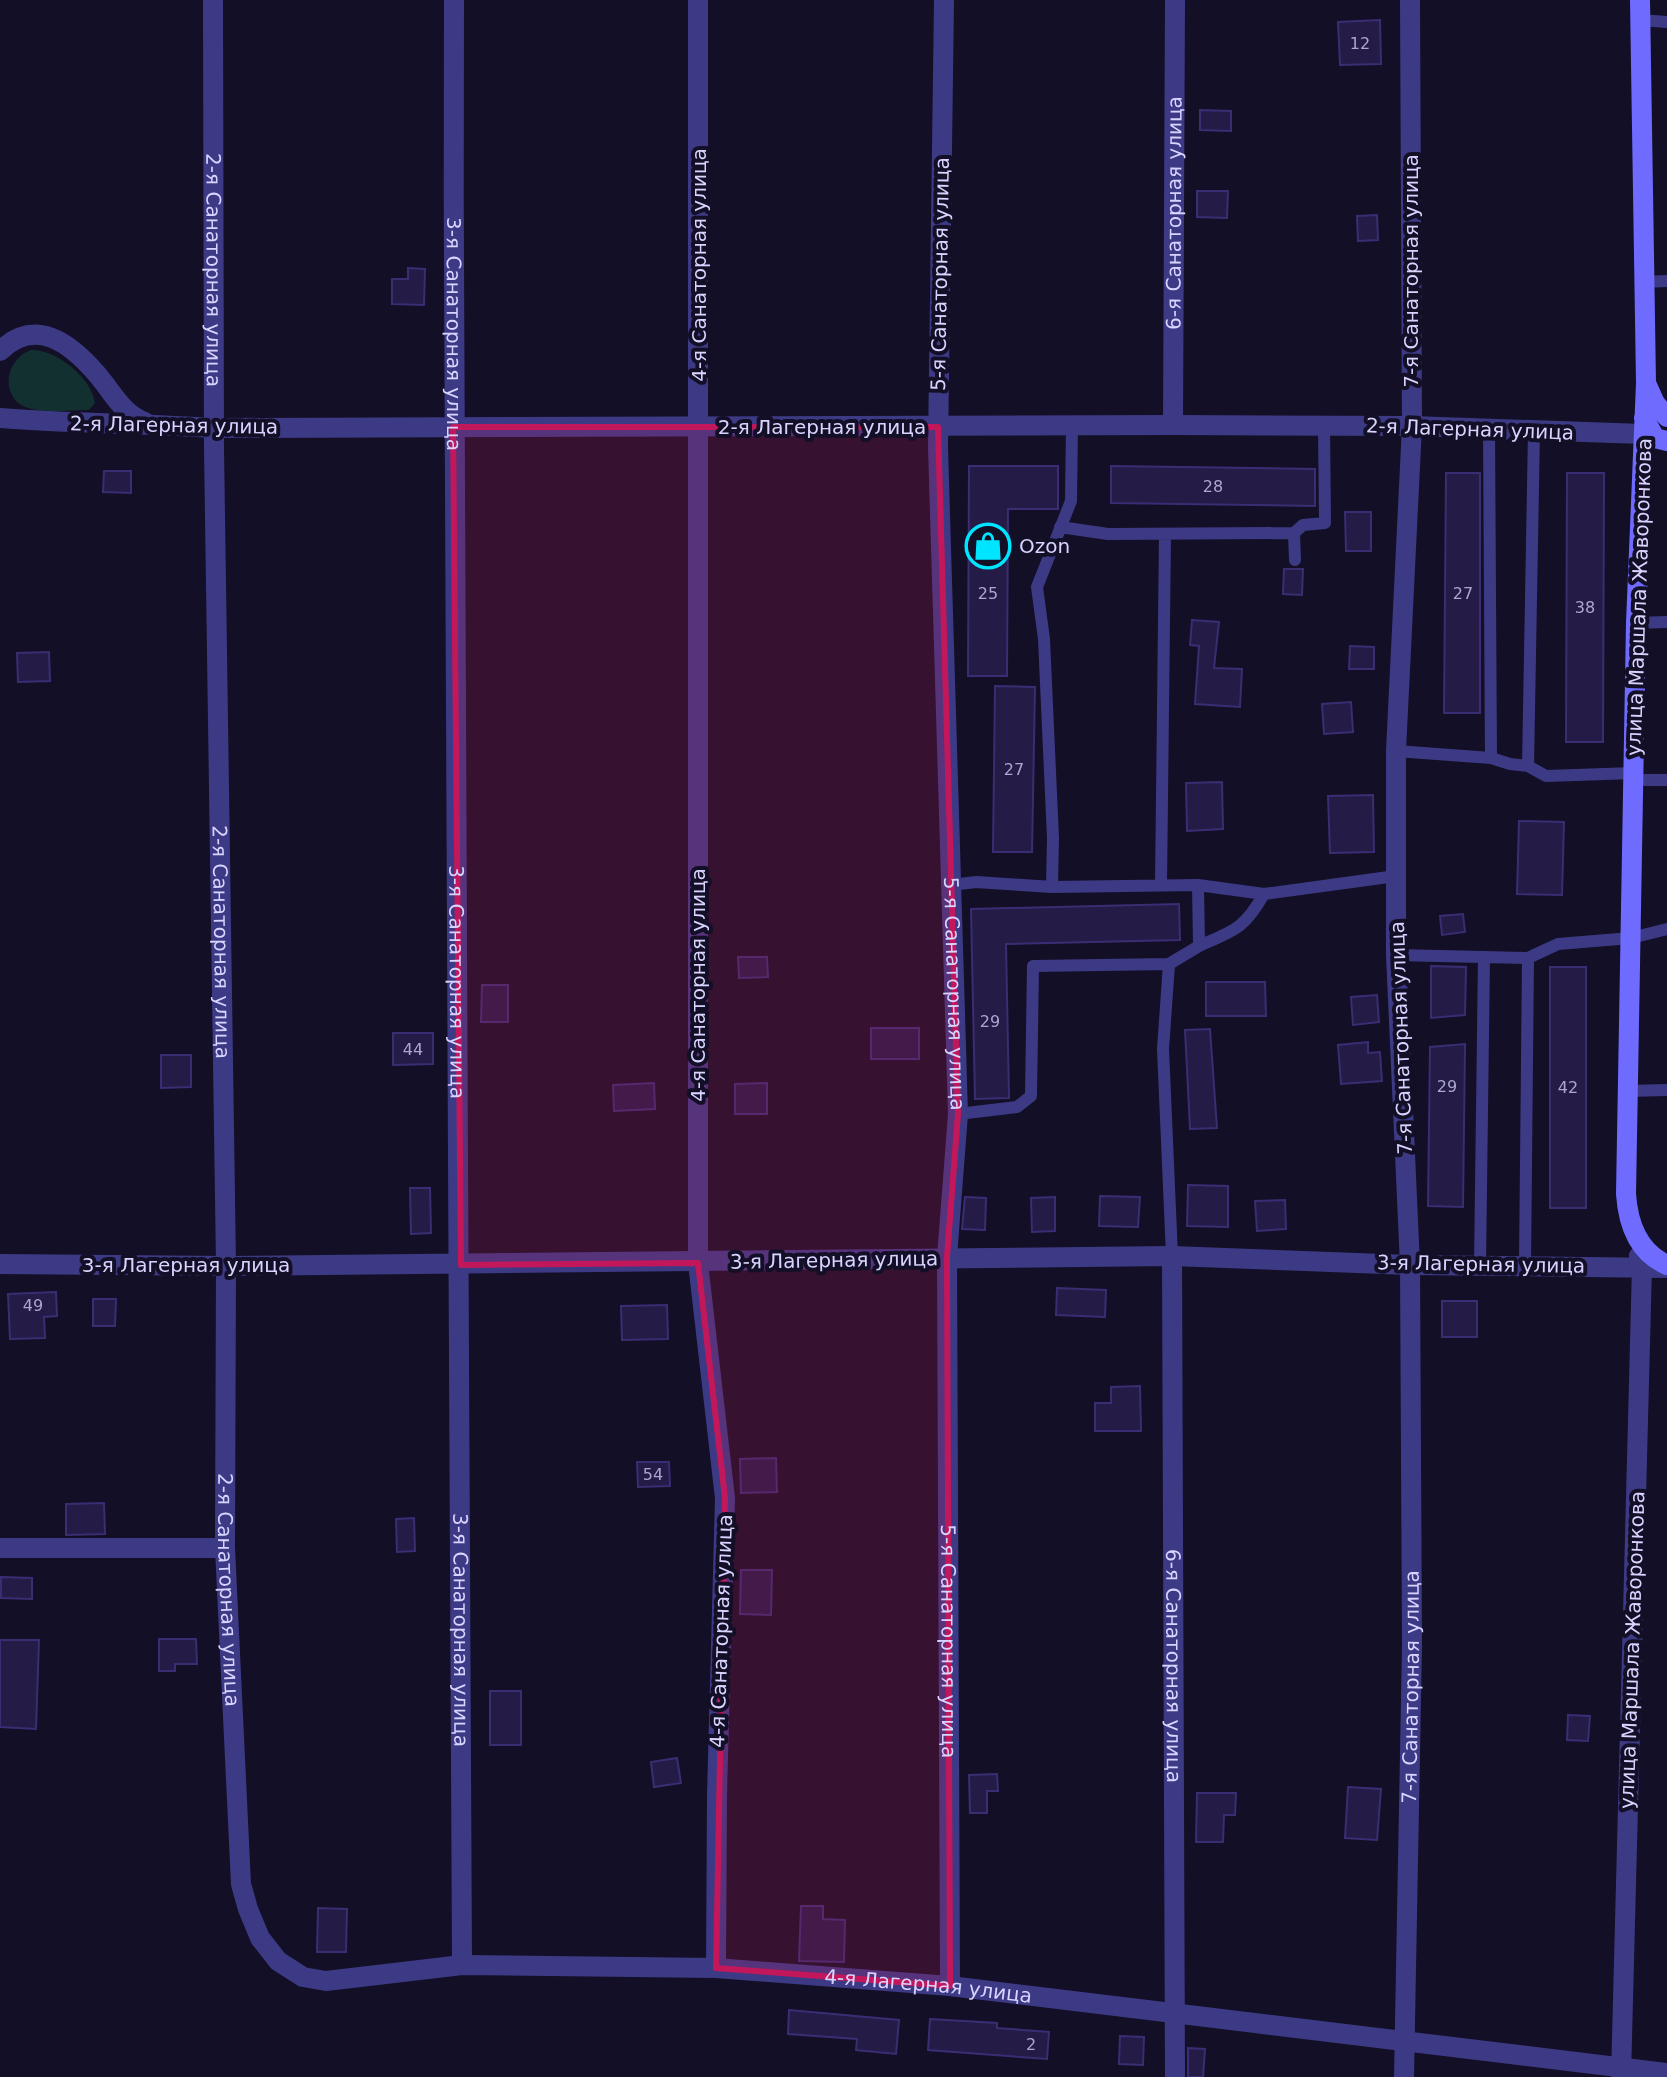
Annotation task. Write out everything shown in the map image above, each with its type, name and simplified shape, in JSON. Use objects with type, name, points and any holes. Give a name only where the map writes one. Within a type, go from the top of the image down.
[{"type":"main road","name":"улица Маршала Жаворонкова","points":[[1626,1194],[1636,623],[1654,430],[1646,383],[1640,10]]},
{"type":"main road","points":[[1646,383],[1655,403],[1667,417]]},
{"type":"main road","name":"3-я Лагерная улица","points":[[1626,1194],[1631,1225],[1647,1253],[1667,1266]]},
{"type":"street","name":"2-я Санаторная улица","points":[[213,0],[226,1266],[225,1548],[241,1884]]},
{"type":"street","name":"3-я Санаторная улица","points":[[454,0],[453,427],[461,1265],[462,1965]]},
{"type":"street","name":"4-я Санаторная улица","points":[[698,0],[698,1263],[725,1498],[716,1968]]},
{"type":"street","name":"5-я Санаторная улица","points":[[944,0],[938,427],[958,1114],[947,1257],[950,1986]]},
{"type":"street","name":"6-я Санаторная улица","points":[[1173,425],[1175,0]]},
{"type":"street","name":"7-я Санаторная улица","points":[[1404,2077],[1412,1645],[1410,1265],[1396,955],[1396,751],[1412,426],[1410,0]]},
{"type":"street","points":[[0,351],[23,335],[48,336],[59,341],[96,372],[125,411],[149,424]]},
{"type":"street","points":[[0,403],[14,416],[28,420]]},
{"type":"street","name":"2-я Лагерная улица","points":[[0,418],[215,428],[1173,425],[1654,430]]},
{"type":"street","name":"улица Маршала Жаворонкова","points":[[1621,2072],[1642,1266],[1631,1225]]},
{"type":"street","name":"6-я Санаторная улица","points":[[1172,1256],[1175,2077]]},
{"type":"street","name":"3-я Лагерная улица","points":[[0,1264],[461,1265],[1172,1256],[1410,1265],[1667,1266]]},
{"type":"street","points":[[0,1548],[225,1548]]},
{"type":"street","name":"4-я Лагерная улица","points":[[241,1884],[260,1938],[278,1961],[303,1977],[326,1981],[462,1965],[716,1968],[950,1986],[1621,2072],[1667,2073]]},
{"type":"lane","points":[[1640,10],[1667,22]]},
{"type":"lane","points":[[1644,282],[1667,281]]},
{"type":"lane","points":[[1052,887],[1053,838],[1044,639],[1037,587],[1071,501],[1072,426]]},
{"type":"lane","points":[[1060,527],[1108,534],[1294,533],[1303,525],[1325,523],[1324,426]]},
{"type":"lane","points":[[1489,430],[1491,758]]},
{"type":"lane","points":[[1528,766],[1534,431]]},
{"type":"lane","points":[[1294,533],[1295,560]]},
{"type":"lane","points":[[1161,885],[1165,534]]},
{"type":"lane","points":[[1636,623],[1667,622]]},
{"type":"lane","points":[[1396,751],[1491,758],[1528,766],[1546,776],[1667,780]]},
{"type":"lane","points":[[951,885],[976,882],[1052,887],[1198,885],[1264,894],[1396,876]]},
{"type":"lane","points":[[1198,885],[1199,946]]},
{"type":"lane","points":[[958,1114],[1017,1107],[1031,1096],[1033,966],[1169,964],[1199,946],[1234,931],[1251,917],[1264,894]]},
{"type":"lane","points":[[1396,955],[1528,958],[1558,944],[1631,938],[1667,929]]},
{"type":"lane","points":[[1480,1265],[1484,957]]},
{"type":"lane","points":[[1525,1265],[1528,958]]},
{"type":"lane","points":[[1169,964],[1163,1049],[1172,1256]]},
{"type":"lane","points":[[1628,1091],[1667,1090]]},
{"type":"highlighted area","points":[[453,427],[938,427],[958,1114],[947,1257],[950,1986],[716,1968],[725,1498],[698,1263],[461,1265]]},
{"type":"green space","points":[[31,350],[51,354],[80,375],[95,403],[89,410],[40,410],[17,402],[9,387],[11,369],[22,355]]},
{"type":"building","points":[[1380,20],[1381,64],[1340,65],[1338,22]]},
{"type":"building","points":[[1200,110],[1231,111],[1231,131],[1200,130]]},
{"type":"building","points":[[1197,191],[1228,191],[1227,218],[1197,217]]},
{"type":"building","points":[[1377,215],[1378,240],[1358,241],[1357,216]]},
{"type":"building","points":[[408,268],[425,269],[424,305],[392,304],[392,279],[408,279]]},
{"type":"building","points":[[969,466],[1058,466],[1058,509],[1008,509],[1007,676],[968,676]]},
{"type":"building","points":[[1111,466],[1315,469],[1315,506],[1111,503]]},
{"type":"building","points":[[104,471],[131,471],[131,493],[103,492]]},
{"type":"building","points":[[1446,473],[1480,473],[1480,713],[1444,713]]},
{"type":"building","points":[[1567,473],[1604,473],[1603,742],[1566,742]]},
{"type":"building","points":[[1345,512],[1371,512],[1371,551],[1346,551]]},
{"type":"building","points":[[1284,569],[1303,569],[1302,595],[1283,594]]},
{"type":"building","points":[[1192,620],[1219,622],[1214,668],[1242,669],[1240,707],[1195,704],[1199,646],[1190,645]]},
{"type":"building","points":[[1350,646],[1374,647],[1374,669],[1349,669]]},
{"type":"building","points":[[49,652],[50,681],[18,682],[17,653]]},
{"type":"building","points":[[995,686],[1035,687],[1032,852],[993,852]]},
{"type":"building","points":[[1351,702],[1353,732],[1324,734],[1322,704]]},
{"type":"building","points":[[1222,782],[1223,829],[1187,831],[1186,783]]},
{"type":"building","points":[[1373,795],[1374,852],[1330,853],[1328,796]]},
{"type":"building","points":[[1519,821],[1564,822],[1562,895],[1517,894]]},
{"type":"building","points":[[1179,904],[1180,940],[1006,944],[1009,1098],[975,1099],[971,909]]},
{"type":"building","points":[[1463,914],[1465,932],[1442,935],[1440,916]]},
{"type":"building","points":[[738,957],[767,957],[768,977],[739,978]]},
{"type":"building","points":[[1431,966],[1466,967],[1465,1015],[1431,1018]]},
{"type":"building","points":[[1550,967],[1586,967],[1586,1208],[1550,1208]]},
{"type":"building","points":[[1206,982],[1265,982],[1266,1016],[1206,1016]]},
{"type":"building","points":[[482,985],[508,985],[508,1022],[481,1022]]},
{"type":"building","points":[[1377,995],[1379,1022],[1353,1025],[1351,997]]},
{"type":"building","points":[[871,1028],[919,1028],[919,1059],[871,1059]]},
{"type":"building","points":[[1210,1029],[1217,1128],[1190,1129],[1185,1030]]},
{"type":"building","points":[[393,1033],[433,1033],[433,1064],[393,1065]]},
{"type":"building","points":[[1368,1042],[1368,1053],[1380,1052],[1382,1081],[1341,1084],[1338,1045]]},
{"type":"building","points":[[1465,1044],[1463,1207],[1428,1206],[1430,1047]]},
{"type":"building","points":[[161,1055],[191,1055],[191,1087],[161,1088]]},
{"type":"building","points":[[654,1083],[655,1109],[614,1111],[613,1085]]},
{"type":"building","points":[[767,1083],[767,1114],[735,1114],[735,1084]]},
{"type":"building","points":[[1188,1185],[1228,1186],[1228,1227],[1187,1226]]},
{"type":"building","points":[[410,1188],[430,1188],[431,1233],[411,1234]]},
{"type":"building","points":[[1100,1196],[1140,1197],[1138,1227],[1099,1226]]},
{"type":"building","points":[[965,1197],[986,1198],[985,1230],[962,1229]]},
{"type":"building","points":[[1055,1197],[1055,1231],[1032,1232],[1031,1198]]},
{"type":"building","points":[[1285,1200],[1286,1229],[1257,1231],[1255,1201]]},
{"type":"building","points":[[1057,1288],[1106,1290],[1105,1317],[1056,1315]]},
{"type":"building","points":[[56,1292],[57,1316],[44,1317],[45,1338],[10,1339],[8,1294]]},
{"type":"building","points":[[93,1299],[116,1299],[115,1326],[93,1326]]},
{"type":"building","points":[[1442,1301],[1477,1301],[1477,1337],[1442,1337]]},
{"type":"building","points":[[667,1305],[668,1339],[622,1340],[621,1306]]},
{"type":"building","points":[[1140,1386],[1141,1431],[1095,1431],[1095,1403],[1111,1403],[1111,1387]]},
{"type":"building","points":[[776,1458],[777,1492],[741,1493],[740,1459]]},
{"type":"building","points":[[637,1462],[669,1462],[670,1486],[638,1487]]},
{"type":"building","points":[[104,1503],[105,1534],[66,1535],[66,1504]]},
{"type":"building","points":[[414,1518],[415,1551],[397,1552],[396,1519]]},
{"type":"building","points":[[741,1570],[772,1570],[771,1615],[740,1614]]},
{"type":"building","points":[[1,1577],[32,1578],[32,1599],[1,1598]]},
{"type":"building","points":[[159,1639],[196,1639],[197,1664],[175,1664],[175,1671],[159,1671]]},
{"type":"building","points":[[0,1640],[39,1640],[36,1729],[0,1727]]},
{"type":"building","points":[[490,1691],[521,1691],[521,1745],[490,1745]]},
{"type":"building","points":[[1568,1715],[1590,1716],[1588,1741],[1567,1740]]},
{"type":"building","points":[[677,1758],[681,1783],[654,1787],[651,1762]]},
{"type":"building","points":[[997,1774],[998,1791],[987,1791],[987,1813],[970,1813],[969,1775]]},
{"type":"building","points":[[1348,1787],[1381,1789],[1377,1840],[1345,1838]]},
{"type":"building","points":[[1197,1793],[1236,1793],[1235,1815],[1224,1815],[1223,1842],[1196,1842]]},
{"type":"building","points":[[801,1906],[823,1906],[823,1919],[845,1920],[844,1962],[799,1961]]},
{"type":"building","points":[[318,1908],[347,1909],[346,1952],[317,1952]]},
{"type":"building","points":[[789,2010],[899,2020],[896,2054],[856,2050],[857,2039],[788,2034]]},
{"type":"building","points":[[930,2019],[997,2023],[997,2028],[1049,2032],[1047,2059],[928,2050]]},
{"type":"building","points":[[1120,2036],[1144,2037],[1143,2065],[1119,2064]]},
{"type":"building","points":[[1188,2048],[1205,2049],[1203,2077],[1188,2077]]},
{"type":"place","name":"Ozon","points":[[988,546]]}]
